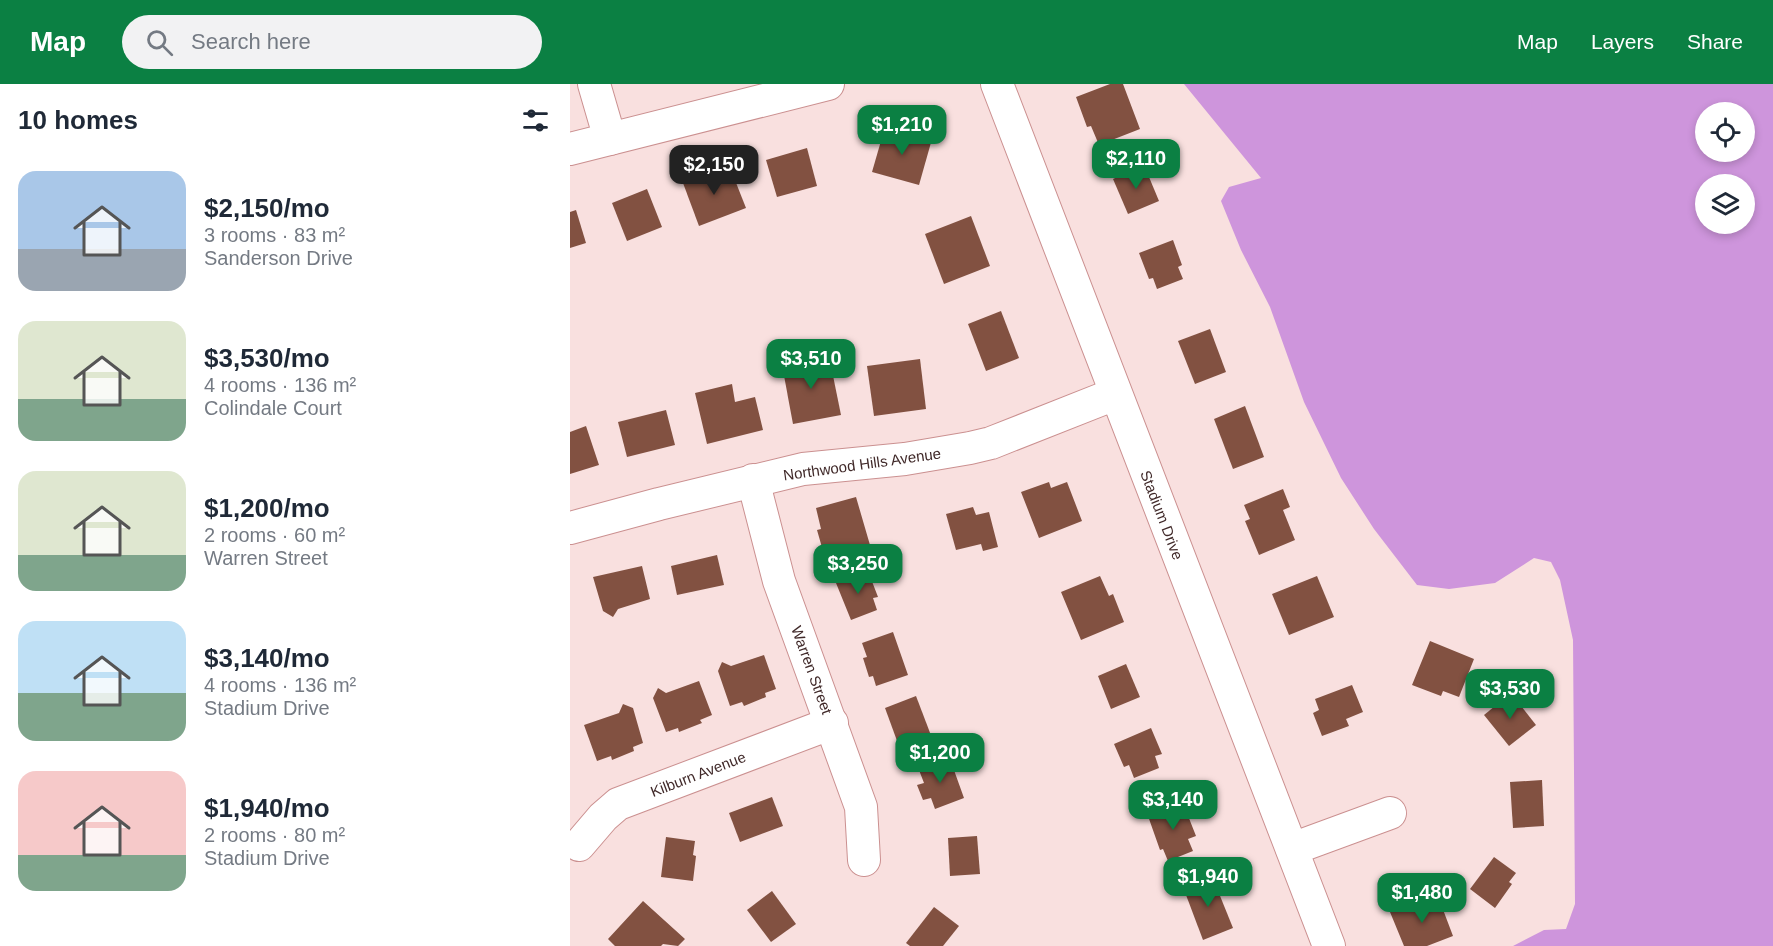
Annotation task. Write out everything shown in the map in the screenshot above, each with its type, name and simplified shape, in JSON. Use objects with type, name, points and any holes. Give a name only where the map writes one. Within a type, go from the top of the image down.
[{"type":"street","points":[[594,84],[610,138]]},
{"type":"street","points":[[570,149],[828,84]]},
{"type":"street","name":"Stadium Drive","points":[[997,84],[1329,946]]},
{"type":"street","name":"Northwood Hills Avenue","points":[[570,528],[753,480],[803,470],[905,459],[991,443],[1115,394]]},
{"type":"street","name":"Warren Street","points":[[753,480],[779,581],[861,807],[864,860]]},
{"type":"street","name":"Kilburn Avenue","points":[[579,845],[603,817],[618,804],[831,723]]},
{"type":"street","points":[[1292,849],[1390,813]]},
{"type":"shaded area","points":[[1184,84],[1773,84],[1773,946],[1513,946],[1544,930],[1566,929],[1575,904],[1573,640],[1560,580],[1551,562],[1534,558],[1495,583],[1449,589],[1417,585],[1374,529],[1341,478],[1304,402],[1270,307],[1241,250],[1221,201],[1229,187],[1261,178]]},
{"type":"building","points":[[1110,84],[1123,84],[1140,129],[1099,145],[1091,126],[1087,127],[1076,97]]},
{"type":"building","points":[[885,127],[932,139],[919,185],[872,172]]},
{"type":"building","points":[[807,148],[817,186],[777,197],[766,160]]},
{"type":"building","points":[[729,165],[746,208],[699,226],[683,183]]},
{"type":"building","points":[[1144,165],[1159,201],[1128,214],[1113,179]]},
{"type":"building","points":[[647,189],[662,227],[627,241],[612,203]]},
{"type":"building","points":[[576,210],[586,243],[570,248],[570,212]]},
{"type":"building","points":[[971,216],[990,266],[944,284],[925,234]]},
{"type":"building","points":[[1173,240],[1182,265],[1178,267],[1183,279],[1157,289],[1153,278],[1149,279],[1139,253]]},
{"type":"building","points":[[1001,311],[1019,358],[986,371],[968,324]]},
{"type":"building","points":[[1210,329],[1226,372],[1195,384],[1178,341]]},
{"type":"building","points":[[829,356],[841,415],[793,424],[782,365]]},
{"type":"building","points":[[920,359],[926,409],[874,416],[867,366]]},
{"type":"building","points":[[732,384],[735,402],[755,397],[763,430],[707,444],[695,393]]},
{"type":"building","points":[[1245,406],[1264,457],[1233,469],[1214,419]]},
{"type":"building","points":[[666,410],[675,445],[627,457],[618,422]]},
{"type":"building","points":[[586,426],[599,465],[570,474],[570,432]]},
{"type":"building","points":[[1049,482],[1051,488],[1067,482],[1082,521],[1039,538],[1021,492]]},
{"type":"building","points":[[1283,489],[1290,507],[1283,510],[1295,540],[1259,555],[1245,521],[1250,519],[1244,505]]},
{"type":"building","points":[[856,497],[870,545],[825,558],[817,530],[821,529],[816,508]]},
{"type":"building","points":[[973,507],[976,515],[989,512],[998,547],[983,551],[981,544],[956,550],[946,514]]},
{"type":"building","points":[[717,555],[724,585],[677,595],[671,566]]},
{"type":"building","points":[[642,566],[650,599],[618,609],[613,617],[603,611],[593,577]]},
{"type":"building","points":[[868,571],[878,597],[873,598],[877,610],[851,620],[836,583]]},
{"type":"building","points":[[1100,576],[1109,596],[1113,594],[1124,622],[1081,640],[1061,592]]},
{"type":"building","points":[[1317,576],[1334,617],[1289,635],[1272,594]]},
{"type":"building","points":[[893,632],[908,675],[876,686],[873,676],[869,677],[863,658],[867,657],[862,643]]},
{"type":"building","points":[[1430,641],[1474,659],[1459,697],[1443,691],[1441,696],[1412,685]]},
{"type":"building","points":[[764,655],[776,689],[765,693],[766,697],[744,706],[742,702],[730,706],[718,671],[722,662],[731,666]]},
{"type":"building","points":[[1126,664],[1140,697],[1111,709],[1098,676]]},
{"type":"building","points":[[699,681],[712,715],[700,720],[702,723],[679,732],[678,728],[666,732],[653,698],[658,688],[666,693]]},
{"type":"building","points":[[1352,685],[1363,712],[1346,719],[1349,726],[1322,736],[1313,713],[1319,710],[1315,699]]},
{"type":"building","points":[[1511,693],[1536,725],[1509,746],[1484,715]]},
{"type":"building","points":[[916,696],[932,738],[900,749],[885,708]]},
{"type":"building","points":[[623,704],[633,708],[643,743],[633,747],[634,751],[612,760],[611,756],[597,761],[584,725],[619,713]]},
{"type":"building","points":[[1151,728],[1162,754],[1155,756],[1159,768],[1134,778],[1129,765],[1124,767],[1114,744]]},
{"type":"building","points":[[950,759],[964,798],[935,809],[931,798],[923,800],[917,785],[924,783],[919,770]]},
{"type":"building","points":[[1542,780],[1544,826],[1513,828],[1510,782]]},
{"type":"building","points":[[772,797],[783,826],[740,842],[729,813]]},
{"type":"building","points":[[1183,803],[1196,836],[1188,839],[1193,851],[1168,861],[1163,849],[1160,850],[1148,816]]},
{"type":"building","points":[[977,836],[980,874],[950,876],[948,838]]},
{"type":"building","points":[[666,837],[695,841],[693,881],[661,877]]},
{"type":"building","points":[[1494,857],[1516,873],[1509,882],[1512,884],[1495,908],[1470,889]]},
{"type":"building","points":[[1212,876],[1233,928],[1203,940],[1183,887]]},
{"type":"building","points":[[772,891],[796,924],[771,942],[747,910]]},
{"type":"building","points":[[1439,899],[1453,936],[1427,946],[1404,946],[1390,912],[1419,901],[1421,906]]},
{"type":"building","points":[[643,901],[685,939],[678,946],[663,944],[661,946],[615,946],[608,939]]},
{"type":"building","points":[[934,907],[959,926],[943,946],[910,946],[906,943]]}]
